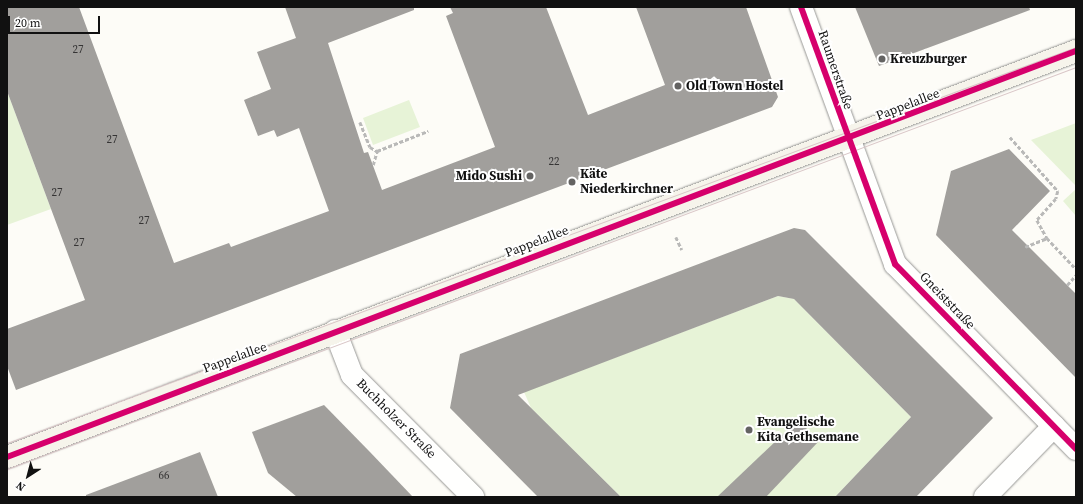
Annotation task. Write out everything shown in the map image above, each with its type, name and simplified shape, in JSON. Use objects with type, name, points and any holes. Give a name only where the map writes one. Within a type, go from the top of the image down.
[{"type":"street","name":"Raumerstraße","points":[[801,7],[848,140]]},
{"type":"street","name":"Pappelallee","points":[[7,457],[335,331],[848,140],[1076,51]]},
{"type":"street","name":"Gneiststraße","points":[[848,140],[895,264],[1076,449]]},
{"type":"street","name":"Buchholzer Straße","points":[[335,331],[352,375],[473,497]]},
{"type":"street","points":[[985,497],[1054,426]]},
{"type":"path","points":[[360,122],[370,147],[377,151]]},
{"type":"path","points":[[377,151],[428,131]]},
{"type":"path","points":[[1010,137],[1058,191],[1056,199],[1037,220],[1047,238],[1076,269]]},
{"type":"path","points":[[373,165],[377,151]]},
{"type":"path","points":[[676,237],[682,250]]},
{"type":"path","points":[[1025,247],[1047,238]]},
{"type":"path","points":[[1067,284],[1076,275]]},
{"type":"green space","points":[[7,91],[51,209],[7,225]]},
{"type":"green space","points":[[409,100],[420,127],[373,145],[363,118]]},
{"type":"green space","points":[[1076,123],[1076,186],[1031,140]]},
{"type":"green space","points":[[1076,189],[1076,216],[1063,201]]},
{"type":"green space","points":[[778,296],[794,299],[911,417],[835,497],[621,497],[531,408],[524,392]]},
{"type":"building","points":[[7,7],[79,7],[174,263],[229,243],[231,247],[329,211],[299,128],[277,137],[274,130],[258,136],[244,100],[271,89],[257,52],[296,38],[285,7],[414,7],[414,10],[328,43],[364,153],[368,152],[382,190],[495,147],[446,16],[453,13],[450,7],[546,7],[588,115],[665,85],[636,7],[746,7],[778,97],[772,107],[16,390],[7,366],[7,329],[85,300],[7,91]]},
{"type":"building","points":[[855,7],[1029,7],[1030,10],[879,66]]},
{"type":"building","points":[[1009,149],[1050,191],[1012,230],[1076,294],[1076,378],[936,235],[951,171]]},
{"type":"building","points":[[794,228],[805,230],[993,418],[916,497],[835,497],[911,417],[794,299],[778,296],[518,395],[621,497],[538,497],[450,408],[460,354]]},
{"type":"building","points":[[324,405],[413,497],[297,497],[268,473],[252,432]]},
{"type":"building","points":[[798,420],[819,441],[766,497],[717,497]]},
{"type":"building","points":[[200,452],[218,497],[86,497],[86,495]]},
{"type":"tram line","points":[[7,443],[1076,47]]},
{"type":"tram line","points":[[7,469],[1076,67]]},
{"type":"cycle path","points":[[801,7],[895,264],[1076,449]]},
{"type":"cycle path","points":[[7,457],[1076,51]]},
{"type":"place","name":"Kreuzburger","points":[[882,59]]},
{"type":"place","name":"Old Town Hostel","points":[[678,86]]},
{"type":"place","name":"Mido Sushi","points":[[530,176]]},
{"type":"place","name":"Käte Niederkirchner","points":[[572,182]]},
{"type":"place","name":"Evangelische Kita Gethsemane","points":[[749,430]]}]
